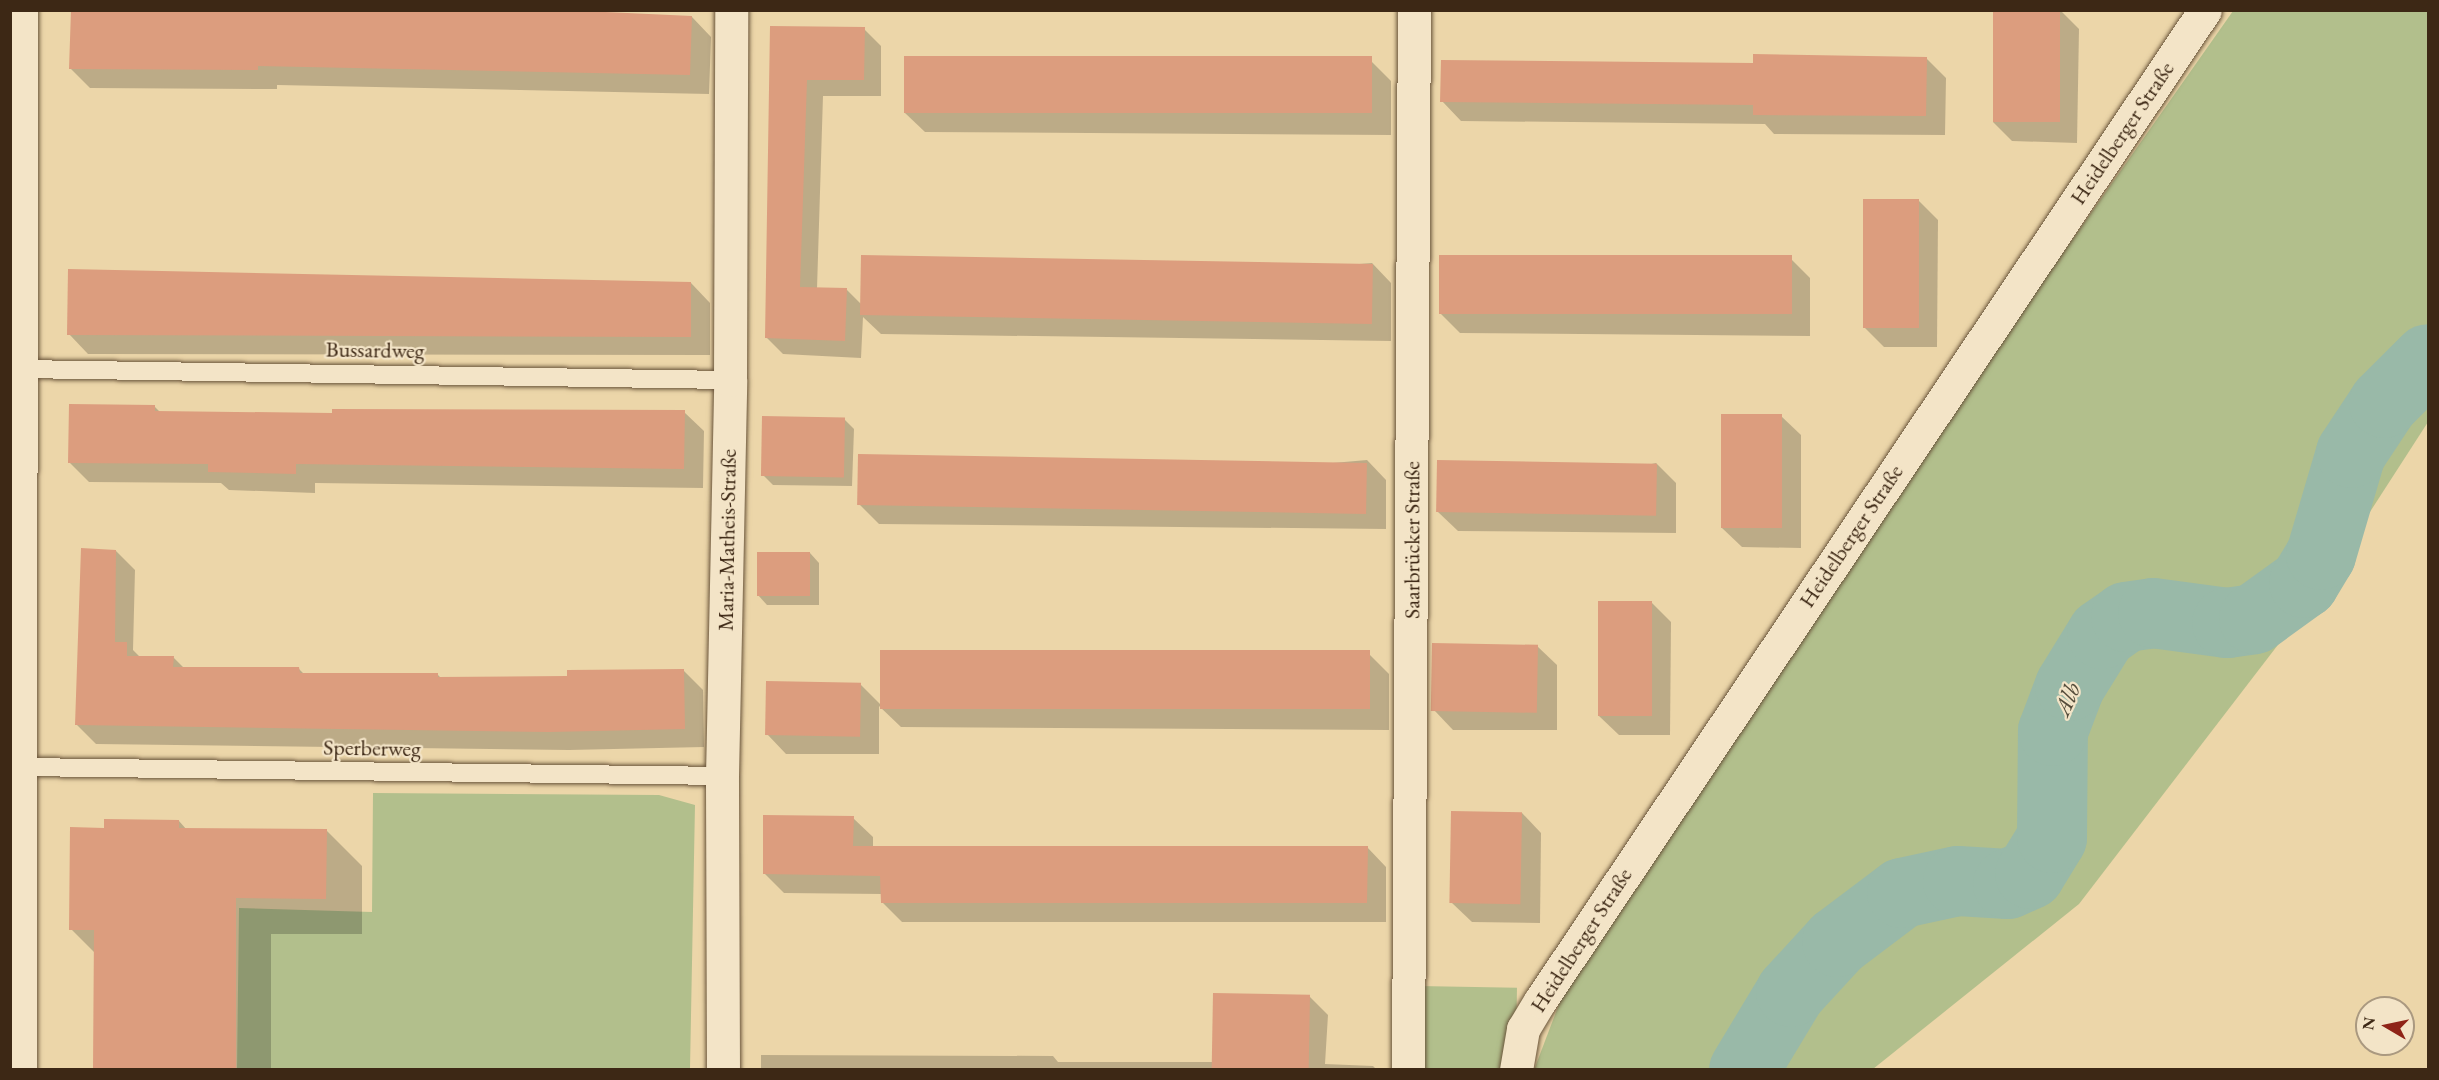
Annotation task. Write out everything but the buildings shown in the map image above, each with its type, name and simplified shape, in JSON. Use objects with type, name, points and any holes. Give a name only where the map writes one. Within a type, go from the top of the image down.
[{"type":"street","points":[[20,1070],[20,767],[15,368],[21,10]]},
{"type":"street","name":"Maria-Matheis-Straße","points":[[723,1070],[722,776],[730,380],[731,10]]},
{"type":"street","name":"Saarbrücker Straße","points":[[1408,1070],[1414,10]]},
{"type":"street","name":"Heidelberger Straße","points":[[1516,1070],[1524,1029],[1540,1001],[2205,10]]},
{"type":"lane","name":"Bussardweg","points":[[15,368],[730,380]]},
{"type":"lane","name":"Sperberweg","points":[[20,767],[722,776]]},
{"type":"green space","points":[[2233,11],[2428,11],[2428,422],[2317,594],[2079,904],[1873,1069],[1534,1070],[1564,991],[1970,385]]},
{"type":"green space","points":[[373,793],[659,795],[695,805],[690,1069],[237,1069],[239,908],[372,912]]},
{"type":"green space","points":[[1418,986],[1517,988],[1516,1070],[1417,1070]]},
{"type":"waterway","name":"Alb","points":[[1744,1070],[1791,992],[1837,942],[1902,893],[1958,881],[2008,884],[2030,874],[2052,838],[2053,731],[2070,686],[2102,634],[2126,617],[2153,613],[2227,623],[2254,619],[2304,583],[2321,555],[2351,453],[2384,403],[2428,359]]}]
